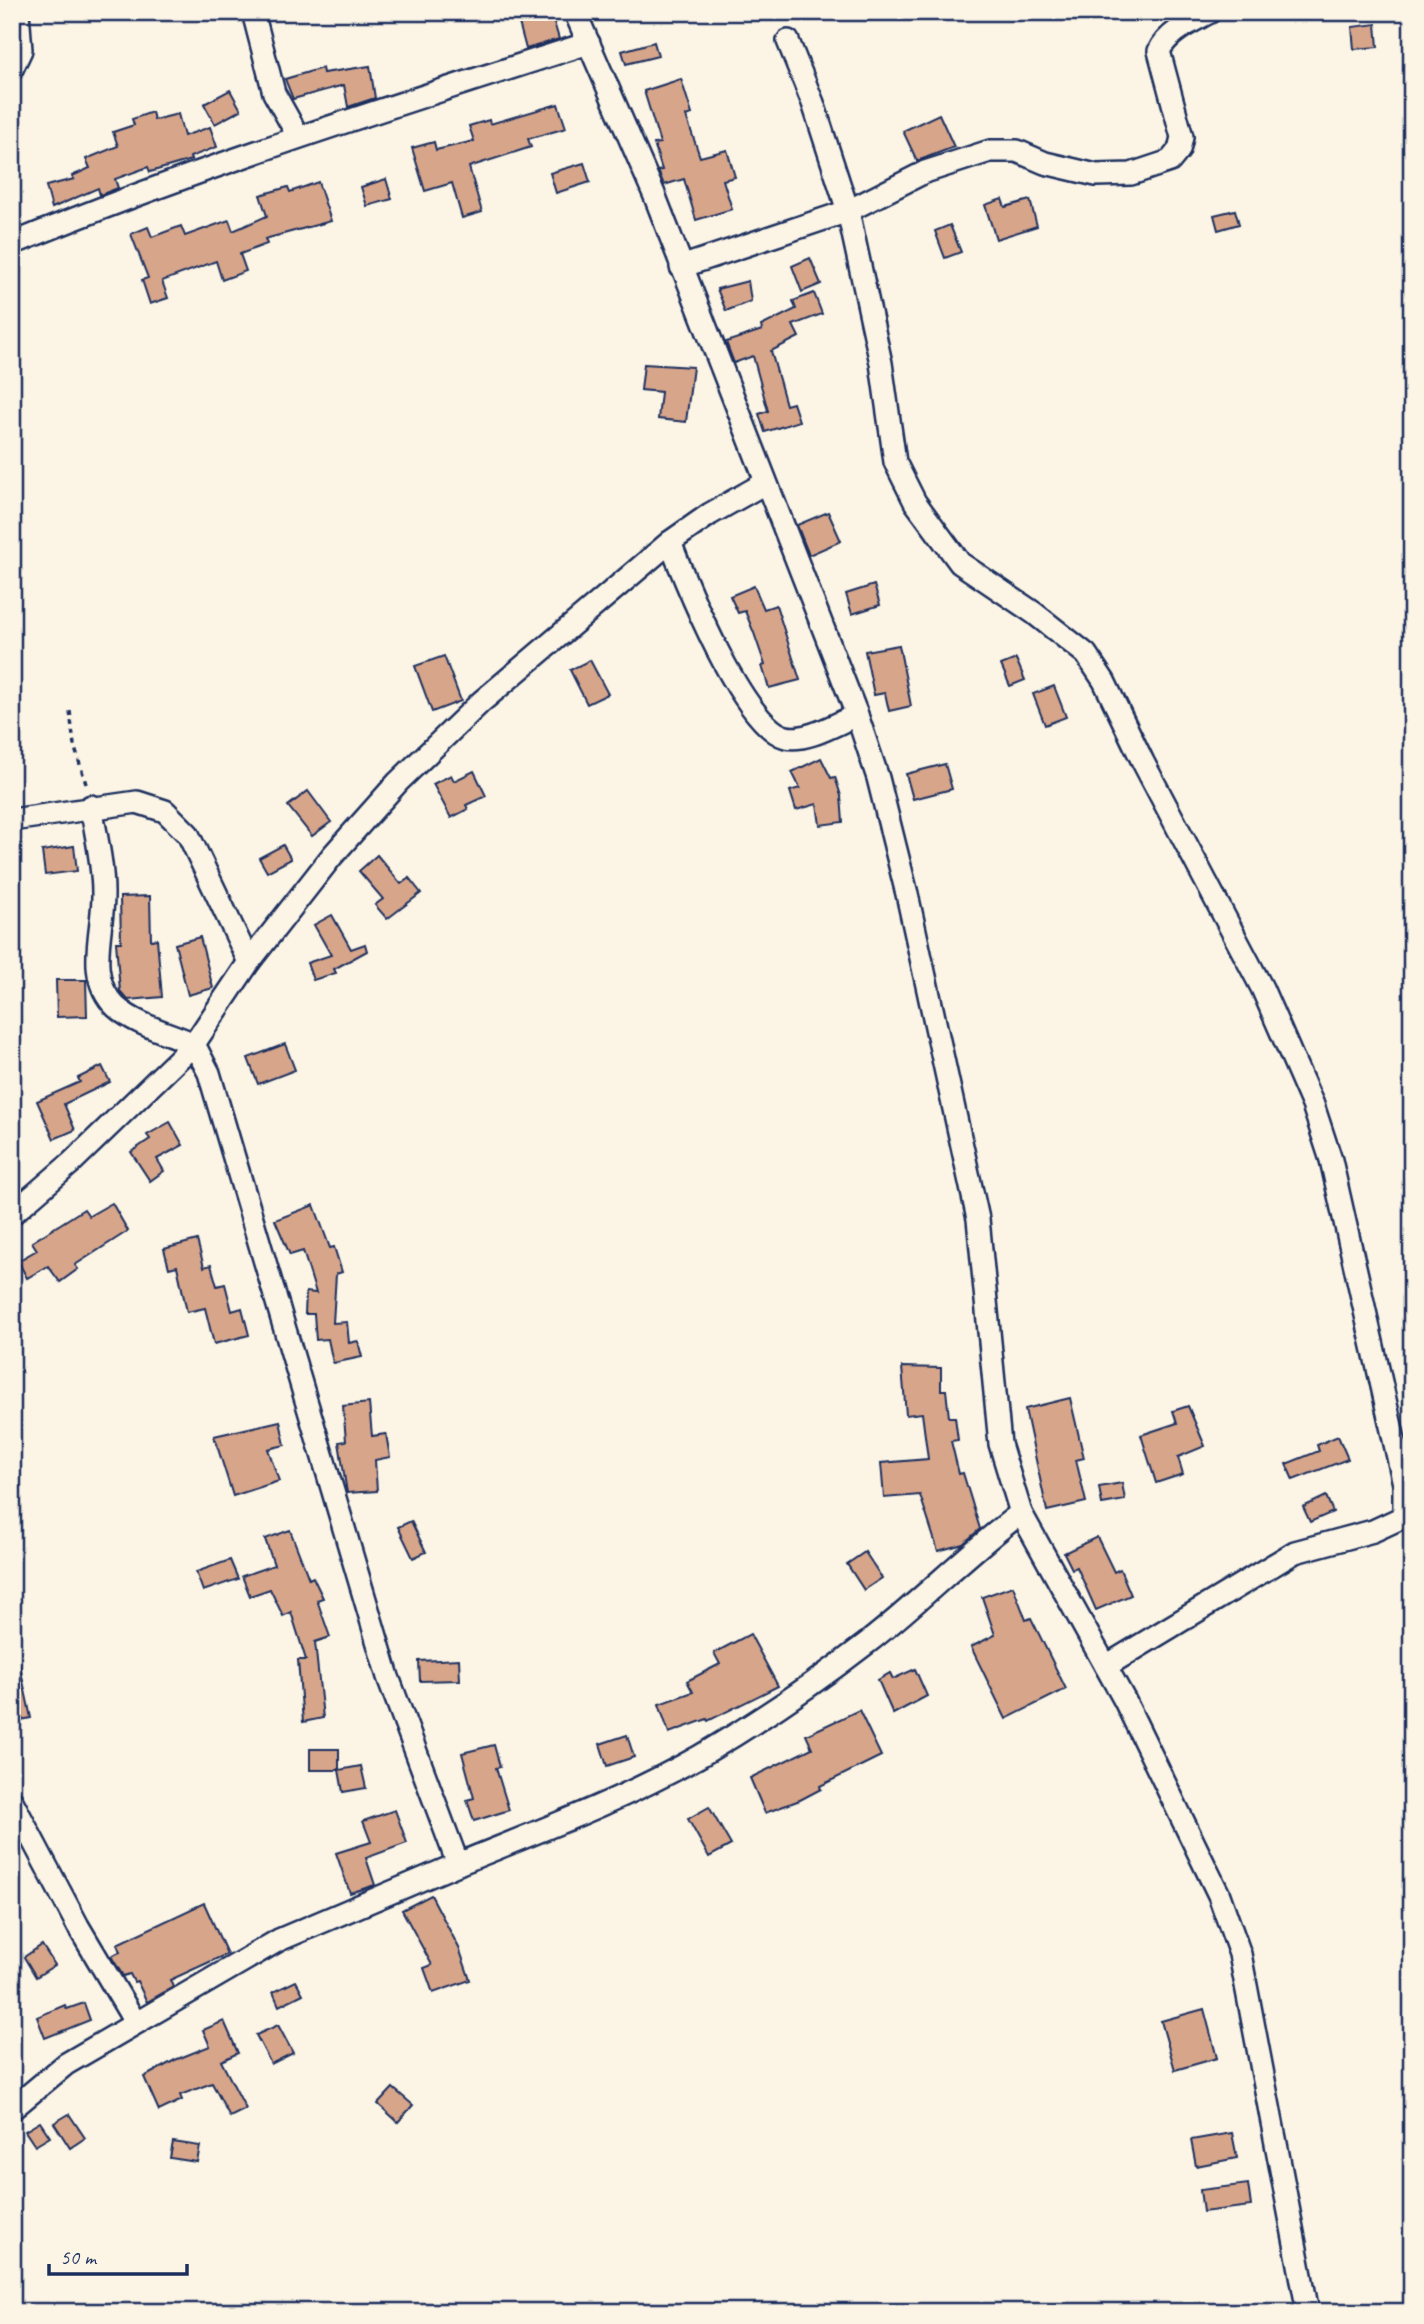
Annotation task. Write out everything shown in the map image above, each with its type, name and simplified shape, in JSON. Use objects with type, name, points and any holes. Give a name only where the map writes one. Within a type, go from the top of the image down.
[{"type":"street","points":[[12,69],[21,50],[18,12]]},
{"type":"street","points":[[253,12],[274,93],[298,136]]},
{"type":"street","points":[[575,12],[654,194],[856,715],[891,825],[957,1113],[978,1219],[1000,1444],[1021,1513],[1106,1666],[1190,1830],[1219,1895],[1240,1954],[1308,2312]]},
{"type":"street","points":[[681,267],[848,211],[925,172],[990,151],[1017,151],[1045,163],[1096,175],[1130,174],[1170,161],[1179,150],[1182,137],[1159,51],[1163,43],[1179,29],[1210,12]]},
{"type":"street","points":[[788,41],[813,103],[848,211],[881,363],[895,462],[904,483],[960,562],[1034,613],[1086,654],[1262,988],[1286,1042],[1331,1160],[1404,1484],[1404,1510],[1401,1518],[1373,1531],[1295,1552],[1106,1666]]},
{"type":"street","points":[[12,244],[114,202],[298,136],[589,43]]},
{"type":"street","points":[[12,1214],[71,1163],[194,1044],[249,962],[332,856],[398,782],[490,693],[670,542],[710,514],[765,483]]},
{"type":"street","points":[[670,542],[722,658],[761,721],[786,737],[811,734],[856,715]]},
{"type":"street","points":[[12,820],[137,802],[165,810],[180,823],[201,859],[249,962]]},
{"type":"street","points":[[91,807],[103,893],[97,963],[103,990],[114,1005],[129,1018],[194,1044],[209,1073],[388,1677],[458,1864]]},
{"type":"street","points":[[12,2109],[66,2064],[279,1940],[591,1810],[709,1750],[783,1704],[869,1642],[982,1542],[1021,1513]]},
{"type":"street","points":[[12,1801],[78,1926],[135,2022]]},
{"type":"path","points":[[70,711],[74,745],[91,807]]},
{"type":"building","points":[[516,12],[545,12],[547,21],[553,19],[559,39],[526,49]]},
{"type":"building","points":[[1376,24],[1378,47],[1354,49],[1352,27]]},
{"type":"building","points":[[654,42],[658,56],[626,64],[622,51]]},
{"type":"building","points":[[370,66],[375,98],[348,107],[344,85],[293,99],[285,79],[322,68],[323,73]]},
{"type":"building","points":[[681,79],[692,114],[686,116],[700,157],[727,150],[735,177],[723,180],[732,209],[696,220],[684,179],[664,185],[658,171],[662,170],[654,144],[660,143],[644,91]]},
{"type":"building","points":[[230,90],[241,110],[215,124],[204,104]]},
{"type":"building","points":[[558,104],[566,128],[528,139],[531,147],[469,167],[482,212],[462,218],[452,183],[425,191],[412,148],[434,142],[436,150],[474,141],[469,126],[489,120],[490,124]]},
{"type":"building","points":[[152,112],[154,120],[178,114],[184,136],[210,127],[217,147],[190,157],[191,160],[150,172],[148,167],[115,179],[118,188],[100,195],[98,188],[52,208],[46,186],[74,179],[72,176],[90,168],[86,159],[118,146],[113,132],[134,125],[132,119]]},
{"type":"building","points":[[939,114],[954,147],[917,161],[903,131]]},
{"type":"building","points":[[584,163],[590,182],[556,193],[550,173]]},
{"type":"building","points":[[386,179],[392,199],[367,206],[361,187]]},
{"type":"building","points":[[318,182],[331,221],[265,239],[267,244],[240,254],[246,271],[222,280],[216,261],[162,281],[168,298],[150,304],[142,280],[148,278],[131,234],[148,227],[152,237],[181,226],[185,236],[229,220],[233,231],[267,216],[260,195],[288,187],[290,192]]},
{"type":"building","points":[[1002,199],[1005,207],[1030,200],[1037,226],[996,239],[985,205]]},
{"type":"building","points":[[1235,210],[1239,224],[1218,230],[1214,215]]},
{"type":"building","points":[[950,225],[961,252],[945,258],[935,231]]},
{"type":"building","points":[[810,258],[821,284],[802,292],[792,266]]},
{"type":"building","points":[[748,281],[751,301],[726,311],[717,289]]},
{"type":"building","points":[[814,293],[822,314],[793,325],[799,337],[771,351],[786,405],[793,403],[799,421],[765,432],[759,414],[768,411],[753,356],[734,363],[726,342],[762,330],[761,326],[796,309],[793,301]]},
{"type":"building","points":[[644,364],[693,367],[686,422],[658,419],[661,392],[641,390]]},
{"type":"building","points":[[828,512],[841,541],[809,555],[797,525]]},
{"type":"building","points":[[874,585],[880,605],[852,614],[846,594]]},
{"type":"building","points":[[754,586],[764,609],[776,605],[800,680],[769,688],[762,666],[765,665],[745,611],[738,613],[730,596]]},
{"type":"building","points":[[899,645],[911,706],[889,711],[885,693],[874,695],[865,651]]},
{"type":"building","points":[[444,656],[461,701],[432,712],[415,666]]},
{"type":"building","points":[[1016,659],[1025,680],[1010,686],[1001,665]]},
{"type":"building","points":[[590,660],[608,694],[587,704],[570,670]]},
{"type":"building","points":[[1054,686],[1066,717],[1045,725],[1033,694]]},
{"type":"building","points":[[821,758],[831,778],[835,777],[841,796],[843,822],[820,825],[817,804],[796,810],[790,791],[800,788],[792,772]]},
{"type":"building","points":[[945,764],[952,789],[913,799],[906,774]]},
{"type":"building","points":[[474,771],[486,796],[466,805],[468,809],[451,818],[433,784],[451,775],[454,781]]},
{"type":"building","points":[[308,791],[331,822],[312,836],[288,806]]},
{"type":"building","points":[[283,845],[291,859],[267,872],[259,858]]},
{"type":"building","points":[[74,846],[77,871],[45,875],[42,851]]},
{"type":"building","points":[[377,855],[401,884],[409,878],[421,893],[387,919],[375,905],[383,899],[359,871]]},
{"type":"building","points":[[150,896],[151,940],[157,939],[162,997],[128,1000],[120,991],[116,942],[121,942],[120,897]]},
{"type":"building","points":[[332,915],[351,949],[365,944],[367,951],[334,969],[336,973],[313,980],[307,963],[331,955],[314,925]]},
{"type":"building","points":[[200,937],[213,988],[188,995],[175,944]]},
{"type":"building","points":[[56,980],[86,980],[87,1016],[57,1017]]},
{"type":"building","points":[[285,1044],[295,1070],[258,1084],[248,1058]]},
{"type":"building","points":[[102,1066],[110,1082],[64,1104],[75,1130],[54,1139],[37,1101],[80,1082],[78,1078]]},
{"type":"building","points":[[170,1122],[183,1145],[157,1159],[164,1171],[150,1181],[131,1152],[150,1139],[147,1135]]},
{"type":"building","points":[[112,1203],[128,1231],[75,1265],[78,1269],[60,1282],[48,1266],[27,1278],[18,1261],[37,1250],[32,1242],[84,1209],[89,1216]]},
{"type":"building","points":[[314,1205],[330,1248],[334,1247],[342,1272],[336,1274],[333,1323],[347,1322],[349,1343],[358,1341],[362,1357],[333,1363],[328,1339],[316,1340],[314,1314],[305,1314],[306,1292],[316,1293],[303,1251],[290,1255],[275,1220]]},
{"type":"building","points":[[197,1240],[204,1267],[211,1265],[217,1286],[225,1284],[232,1311],[242,1308],[249,1335],[214,1344],[205,1308],[187,1312],[177,1266],[169,1268],[164,1249]]},
{"type":"building","points":[[902,1367],[941,1368],[941,1390],[946,1390],[949,1417],[955,1417],[958,1440],[951,1441],[959,1474],[963,1473],[980,1529],[963,1544],[938,1551],[920,1495],[884,1498],[881,1463],[928,1459],[922,1413],[906,1415]]},
{"type":"building","points":[[1070,1398],[1084,1458],[1076,1460],[1086,1502],[1047,1511],[1025,1409]]},
{"type":"building","points":[[369,1403],[372,1436],[386,1434],[390,1457],[375,1460],[377,1491],[347,1493],[339,1442],[346,1441],[343,1406]]},
{"type":"building","points":[[1188,1406],[1205,1446],[1178,1457],[1183,1474],[1156,1483],[1141,1435],[1177,1423],[1173,1411]]},
{"type":"building","points":[[280,1421],[285,1445],[268,1449],[279,1481],[233,1496],[214,1436]]},
{"type":"building","points":[[1338,1436],[1348,1459],[1293,1480],[1286,1464],[1319,1451],[1317,1445]]},
{"type":"building","points":[[1122,1483],[1125,1500],[1102,1504],[1099,1487]]},
{"type":"building","points":[[1326,1496],[1333,1512],[1310,1522],[1303,1507]]},
{"type":"building","points":[[411,1521],[426,1552],[413,1558],[398,1527]]},
{"type":"building","points":[[290,1530],[309,1579],[313,1577],[323,1598],[317,1600],[330,1637],[315,1642],[323,1718],[303,1722],[298,1660],[306,1660],[291,1612],[283,1616],[270,1589],[250,1596],[242,1576],[274,1565],[265,1539]]},
{"type":"building","points":[[1097,1537],[1114,1572],[1120,1569],[1131,1595],[1096,1610],[1077,1567],[1072,1569],[1064,1553]]},
{"type":"building","points":[[865,1552],[882,1578],[864,1590],[847,1564]]},
{"type":"building","points":[[230,1560],[238,1579],[203,1591],[196,1572]]},
{"type":"building","points":[[1013,1586],[1026,1620],[1031,1618],[1066,1689],[1006,1719],[971,1647],[995,1635],[982,1597]]},
{"type":"building","points":[[750,1634],[778,1686],[708,1721],[707,1719],[669,1733],[659,1704],[693,1692],[687,1681],[720,1664],[714,1653]]},
{"type":"building","points":[[459,1659],[460,1680],[420,1681],[419,1661]]},
{"type":"building","points":[[19,1662],[31,1718],[12,1722],[12,1663]]},
{"type":"building","points":[[915,1669],[927,1696],[893,1714],[878,1680],[890,1673],[893,1679]]},
{"type":"building","points":[[859,1710],[881,1756],[820,1786],[821,1789],[800,1800],[765,1813],[750,1778],[812,1748],[806,1735]]},
{"type":"building","points":[[627,1735],[634,1757],[607,1766],[600,1744]]},
{"type":"building","points":[[494,1745],[500,1767],[496,1768],[509,1810],[474,1821],[467,1800],[474,1798],[462,1753]]},
{"type":"building","points":[[310,1749],[339,1749],[339,1770],[310,1770]]},
{"type":"building","points":[[361,1766],[366,1788],[343,1792],[339,1770]]},
{"type":"building","points":[[709,1807],[731,1845],[709,1857],[688,1819]]},
{"type":"building","points":[[395,1810],[407,1843],[366,1858],[375,1885],[350,1893],[336,1853],[371,1842],[363,1821]]},
{"type":"building","points":[[431,1895],[459,1948],[470,1980],[433,1993],[424,1968],[432,1965],[402,1910]]},
{"type":"building","points":[[204,1903],[227,1954],[170,1980],[173,1987],[147,2002],[137,1981],[134,1982],[130,1974],[123,1976],[111,1956],[120,1952],[117,1944]]},
{"type":"building","points":[[42,1945],[55,1965],[36,1977],[24,1957]]},
{"type":"building","points":[[296,1981],[303,1994],[279,2006],[273,1992]]},
{"type":"building","points":[[84,2003],[90,2020],[45,2038],[37,2017],[65,2005],[67,2009]]},
{"type":"building","points":[[1204,2009],[1217,2058],[1175,2070],[1161,2021]]},
{"type":"building","points":[[224,2021],[238,2053],[221,2061],[246,2109],[230,2117],[212,2083],[180,2095],[182,2100],[159,2111],[144,2077],[175,2060],[210,2046],[203,2030]]},
{"type":"building","points":[[278,2025],[293,2053],[271,2064],[256,2035]]},
{"type":"building","points":[[393,2088],[413,2105],[398,2122],[378,2104]]},
{"type":"building","points":[[69,2114],[85,2138],[70,2148],[54,2123]]},
{"type":"building","points":[[40,2122],[50,2137],[35,2146],[25,2131]]},
{"type":"building","points":[[1232,2133],[1237,2158],[1196,2166],[1191,2140]]},
{"type":"building","points":[[173,2142],[200,2146],[197,2162],[170,2158]]},
{"type":"building","points":[[1248,2184],[1251,2206],[1203,2212],[1200,2190]]}]
